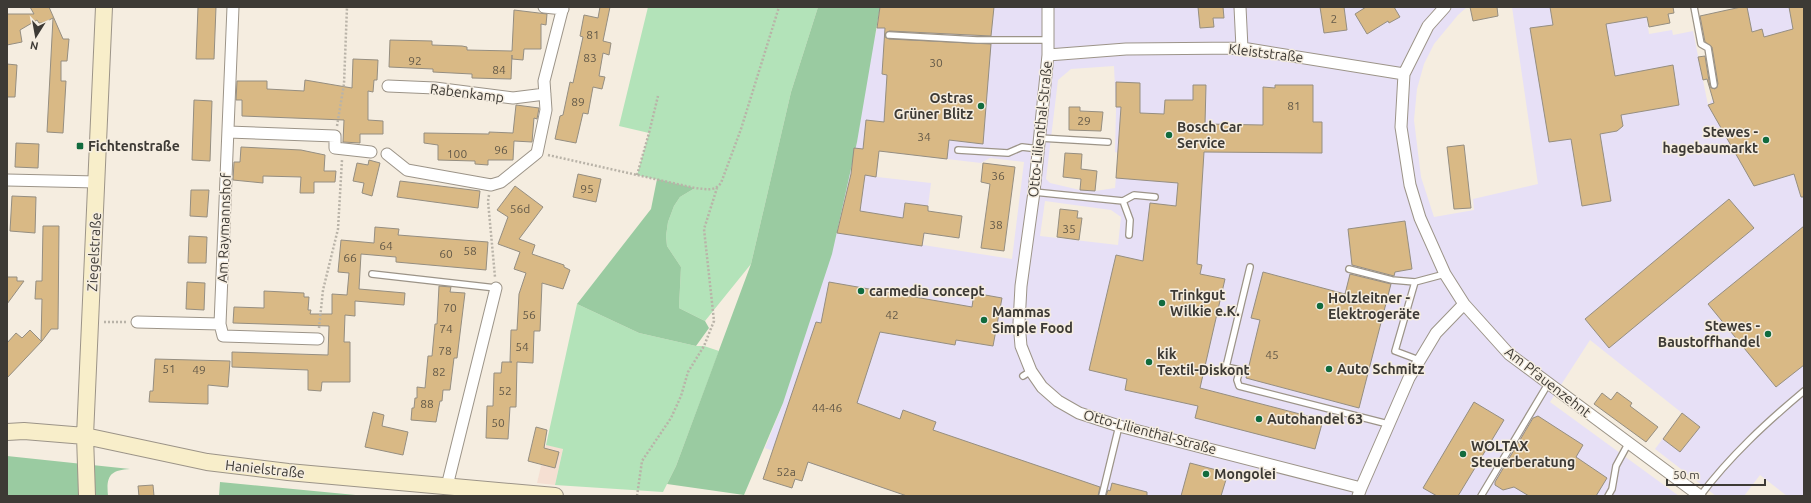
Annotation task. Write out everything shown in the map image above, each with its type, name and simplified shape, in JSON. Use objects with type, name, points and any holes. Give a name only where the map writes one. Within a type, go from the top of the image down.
[{"type":"main road","name":"Ziegelstraße","points":[[87,496],[85,436],[104,7]]},
{"type":"main road","name":"Hanielstraße","points":[[7,432],[24,431],[85,436],[207,462],[288,472],[555,496]]},
{"type":"street","name":"Am Raymannshof","points":[[220,324],[233,7]]},
{"type":"street","points":[[387,154],[407,170],[491,185],[501,182],[537,153],[546,110],[544,81],[563,8],[544,7]]},
{"type":"street","name":"Otto-Lilienthal-Straße","points":[[1048,7],[1048,55],[1040,143],[1019,323],[1021,346],[1027,374],[1058,401],[1079,413],[1119,426],[1359,492],[1409,378],[1436,333],[1464,304]]},
{"type":"street","points":[[1240,7],[1242,48]]},
{"type":"street","points":[[1404,74],[1428,26],[1445,7]]},
{"type":"street","name":"Kleiststraße","points":[[1048,55],[1126,49],[1242,48],[1404,74]]},
{"type":"street","name":"Am Pfauenzehnt","points":[[1404,74],[1401,127],[1410,185],[1420,218],[1445,274],[1464,304],[1509,354],[1628,444],[1700,496]]},
{"type":"street","name":"Rabenkamp","points":[[388,86],[435,88],[513,98],[545,94]]},
{"type":"street","points":[[228,132],[335,136],[335,148],[371,152]]},
{"type":"street","points":[[7,180],[97,182]]},
{"type":"street","points":[[447,486],[496,288]]},
{"type":"street","points":[[137,322],[220,324],[223,336],[318,339]]},
{"type":"lane","points":[[1694,7],[1701,44],[1708,48],[1714,85]]},
{"type":"lane","points":[[889,35],[977,40],[1048,40]]},
{"type":"lane","points":[[958,150],[1008,153],[1022,147],[1040,143],[1108,142]]},
{"type":"lane","points":[[1034,192],[1123,201],[1134,195],[1155,197]]},
{"type":"lane","points":[[1123,201],[1130,220],[1129,235]]},
{"type":"lane","points":[[1250,267],[1226,367],[1240,370],[1237,380],[1239,386],[1388,424]]},
{"type":"lane","points":[[1349,269],[1392,280],[1415,282],[1445,274]]},
{"type":"lane","points":[[372,274],[496,288]]},
{"type":"lane","points":[[1415,282],[1395,351],[1420,360]]},
{"type":"lane","points":[[1481,496],[1548,384]]},
{"type":"lane","points":[[1700,496],[1719,470],[1765,424],[1804,391]]},
{"type":"lane","points":[[1102,496],[1119,426]]},
{"type":"lane","points":[[1608,496],[1612,489],[1616,466],[1628,444]]},
{"type":"path","points":[[335,136],[344,84],[347,7]]},
{"type":"path","points":[[637,496],[642,461],[671,418],[681,396],[688,372],[704,346],[714,321],[704,229],[717,188],[721,183],[741,129],[779,7]]},
{"type":"path","points":[[637,175],[658,96]]},
{"type":"path","points":[[318,339],[323,290],[338,229],[342,148]]},
{"type":"path","points":[[537,153],[711,190],[717,188]]},
{"type":"path","points":[[491,185],[488,201],[496,288]]},
{"type":"path","points":[[90,321],[137,322]]},
{"type":"shaded area","points":[[880,7],[1467,7],[1458,15],[1434,44],[1424,64],[1417,89],[1414,120],[1421,177],[1434,217],[1474,210],[1473,199],[1538,184],[1512,7],[1645,7],[1649,34],[1672,30],[1673,35],[1693,31],[1708,105],[1754,44],[1747,7],[1804,7],[1804,496],[1787,496],[1760,475],[1744,496],[1716,496],[1655,449],[1682,413],[1590,340],[1550,402],[1679,496],[907,496],[765,448],[783,403],[877,28]],"holes":[[[1114,66],[1116,110],[1115,152],[1118,153],[1115,188],[1095,191],[1080,190],[1050,183],[1046,179],[1058,80],[1071,69]],[[879,151],[981,163],[990,158],[1024,162],[1012,259],[923,245],[931,183],[877,177]],[[1045,201],[1111,210],[1121,217],[1118,245],[1040,236]]]},
{"type":"shaded area","points":[[546,445],[563,448],[555,485],[537,483]]},
{"type":"green space","points":[[648,7],[818,7],[791,92],[751,264],[705,321],[679,308],[681,267],[667,246],[666,236],[668,222],[674,206],[680,197],[695,188],[637,175],[649,133],[619,126]]},
{"type":"green space","points":[[818,7],[880,7],[857,142],[832,254],[783,403],[744,495],[667,484],[676,466],[751,264],[791,92]]},
{"type":"green space","points":[[657,179],[695,188],[680,197],[674,206],[668,222],[666,236],[667,246],[681,267],[679,308],[705,321],[709,328],[696,346],[639,333],[577,304],[651,209]]},
{"type":"green space","points":[[577,304],[639,333],[696,346],[704,346],[719,351],[676,466],[663,492],[555,485],[563,449],[546,445]]},
{"type":"green space","points":[[7,456],[130,469],[118,471],[111,475],[108,483],[108,496],[7,496]]},
{"type":"green space","points":[[220,482],[366,496],[219,496]]},
{"type":"building","points":[[30,7],[49,7],[63,39],[69,39],[67,61],[61,61],[61,81],[66,81],[63,133],[47,132],[53,18],[43,23],[39,23],[37,20],[20,30],[22,42],[7,45],[7,14],[34,14]]},
{"type":"building","points":[[198,7],[216,7],[214,59],[196,59]]},
{"type":"building","points":[[600,7],[610,7],[603,41],[611,43],[609,55],[603,53],[599,76],[605,77],[602,89],[593,87],[588,114],[583,113],[576,143],[555,139],[560,116],[563,115],[570,82],[573,83],[583,37],[580,36],[584,15],[598,18]]},
{"type":"building","points":[[880,7],[994,7],[991,36],[889,31],[885,34],[885,37],[889,39],[991,44],[983,144],[949,140],[947,159],[879,151],[876,177],[865,175],[860,211],[903,218],[905,203],[928,206],[928,211],[962,216],[959,238],[924,233],[922,246],[837,233],[851,174],[854,148],[863,149],[866,120],[884,122],[887,75],[882,74],[885,28],[877,28]]},
{"type":"building","points":[[1198,7],[1223,7],[1224,18],[1213,18],[1214,27],[1200,28]]},
{"type":"building","points":[[1320,7],[1344,7],[1347,30],[1324,33]]},
{"type":"building","points":[[1366,7],[1394,7],[1400,17],[1389,23],[1388,21],[1367,34],[1355,14]]},
{"type":"building","points":[[1470,7],[1497,7],[1498,16],[1473,21]]},
{"type":"building","points":[[1550,7],[1673,7],[1674,13],[1668,14],[1670,23],[1649,27],[1647,17],[1606,24],[1615,76],[1673,65],[1679,105],[1621,115],[1623,126],[1617,131],[1600,134],[1611,201],[1582,206],[1571,139],[1549,142],[1530,28],[1553,25]]},
{"type":"building","points":[[1747,7],[1752,32],[1762,29],[1764,37],[1793,29],[1789,7],[1804,7],[1804,197],[1801,197],[1794,174],[1754,186],[1708,105],[1714,103],[1707,79],[1703,80],[1698,57],[1705,56],[1710,87],[1715,89],[1718,84],[1712,47],[1705,42],[1700,16]]},
{"type":"building","points":[[514,10],[547,14],[546,25],[541,24],[541,49],[524,49],[523,60],[512,59],[512,55],[511,79],[472,78],[472,74],[433,72],[433,69],[389,67],[390,40],[432,41],[432,45],[462,46],[467,47],[467,50],[512,51]]},
{"type":"building","points":[[353,59],[378,60],[377,80],[374,80],[373,92],[368,91],[368,120],[383,121],[383,134],[360,134],[360,143],[343,142],[344,120],[242,116],[242,100],[236,100],[237,81],[267,81],[267,89],[304,91],[305,80],[352,88]]},
{"type":"building","points":[[7,64],[17,65],[15,97],[7,97]]},
{"type":"building","points":[[1116,82],[1140,83],[1140,113],[1164,114],[1165,100],[1193,100],[1193,85],[1206,85],[1205,124],[1263,125],[1263,87],[1275,88],[1275,85],[1313,85],[1313,122],[1322,122],[1322,153],[1204,152],[1197,264],[1202,265],[1200,274],[1225,279],[1200,388],[1323,420],[1315,449],[1195,418],[1198,406],[1125,390],[1127,379],[1089,370],[1116,255],[1143,261],[1150,203],[1176,206],[1178,183],[1116,178],[1121,107],[1116,107]]},
{"type":"building","points":[[194,100],[212,101],[210,161],[192,160]]},
{"type":"building","points":[[516,105],[539,108],[537,119],[534,118],[532,142],[514,141],[513,160],[488,160],[488,165],[475,164],[475,161],[438,160],[438,145],[424,143],[424,133],[513,133]]},
{"type":"building","points":[[1069,107],[1080,107],[1080,111],[1103,112],[1101,131],[1069,130]]},
{"type":"building","points":[[16,143],[39,144],[38,168],[15,167]]},
{"type":"building","points":[[1464,145],[1471,208],[1454,209],[1447,147]]},
{"type":"building","points":[[241,147],[301,150],[325,155],[324,171],[336,171],[335,182],[314,182],[314,193],[300,193],[301,177],[263,176],[263,183],[233,180],[234,162],[240,162]]},
{"type":"building","points":[[1065,153],[1082,154],[1081,169],[1097,171],[1095,191],[1080,190],[1081,179],[1063,177]]},
{"type":"building","points":[[369,160],[380,163],[372,196],[362,193],[364,183],[353,181],[357,163],[368,165]]},
{"type":"building","points":[[983,163],[1015,167],[1004,251],[981,248],[990,184],[981,182]]},
{"type":"building","points":[[578,174],[601,179],[596,202],[573,197]]},
{"type":"building","points":[[400,181],[480,191],[478,208],[397,197]]},
{"type":"building","points":[[515,186],[543,207],[519,239],[535,245],[532,254],[564,265],[564,267],[570,270],[563,289],[542,283],[540,331],[534,331],[533,363],[517,362],[516,407],[510,407],[508,439],[486,438],[487,406],[493,406],[494,373],[501,373],[502,362],[510,362],[511,330],[517,330],[519,294],[526,273],[514,269],[520,252],[498,244],[508,217],[497,210]]},
{"type":"building","points":[[191,190],[209,190],[207,217],[190,216]]},
{"type":"building","points":[[12,196],[36,197],[35,233],[10,231]]},
{"type":"building","points":[[1729,199],[1754,228],[1609,348],[1585,319]]},
{"type":"building","points":[[1060,209],[1078,211],[1077,218],[1082,218],[1079,240],[1057,237]]},
{"type":"building","points":[[1405,221],[1412,269],[1395,272],[1394,276],[1352,265],[1348,229]]},
{"type":"building","points":[[43,226],[59,226],[58,329],[51,329],[42,341],[7,378],[7,343],[16,333],[22,338],[30,330],[41,341],[42,299],[35,299],[36,281],[42,281]]},
{"type":"building","name":"Stewes - Baustoffhandel","points":[[1804,226],[1804,365],[1776,387],[1708,304]]},
{"type":"building","points":[[375,227],[399,229],[398,235],[488,242],[486,270],[396,262],[396,257],[361,254],[359,289],[405,293],[404,305],[355,301],[355,316],[345,315],[344,342],[350,342],[350,382],[322,382],[321,391],[308,390],[308,370],[232,367],[232,352],[328,355],[329,326],[233,323],[234,307],[264,308],[264,291],[304,293],[304,297],[309,297],[308,310],[311,310],[310,314],[332,314],[332,294],[347,295],[349,273],[338,272],[341,240],[374,243]]},
{"type":"building","points":[[189,236],[207,237],[206,263],[188,263]]},
{"type":"building","points":[[1263,272],[1345,294],[1350,274],[1391,284],[1359,408],[1246,378],[1260,320],[1251,318]]},
{"type":"building","points":[[7,277],[17,277],[17,281],[24,281],[7,304]]},
{"type":"building","points":[[187,282],[205,283],[204,310],[186,309]]},
{"type":"building","points":[[829,282],[972,307],[974,293],[1002,298],[993,346],[956,340],[955,345],[880,332],[857,403],[900,419],[903,410],[936,422],[933,430],[1100,487],[1098,496],[907,496],[808,462],[802,481],[795,479],[792,488],[763,479],[816,322],[821,323]]},
{"type":"building","points":[[439,286],[451,287],[450,292],[465,293],[457,358],[454,358],[450,390],[443,390],[442,401],[440,401],[436,422],[411,420],[412,408],[414,408],[415,398],[417,398],[417,387],[425,388],[428,356],[432,356],[435,324],[437,324]]},
{"type":"building","points":[[155,359],[230,361],[228,387],[208,385],[208,404],[149,402],[150,391],[153,391]]},
{"type":"building","points":[[1617,392],[1632,403],[1630,406],[1658,427],[1646,442],[1594,404],[1602,393],[1611,400]]},
{"type":"building","name":"WOLTAX Steuerberatung","points":[[1474,402],[1504,420],[1458,496],[1437,496],[1423,488]]},
{"type":"building","points":[[373,412],[384,415],[382,426],[408,432],[403,455],[365,447]]},
{"type":"building","points":[[1682,413],[1700,427],[1680,452],[1663,439]]},
{"type":"building","points":[[1538,416],[1583,445],[1576,457],[1607,478],[1596,496],[1529,496],[1514,487],[1503,490],[1495,485],[1495,482],[1533,418]]},
{"type":"building","points":[[536,427],[547,430],[544,448],[559,452],[555,468],[528,461]]},
{"type":"building","points":[[1190,463],[1228,473],[1221,496],[1181,496]]},
{"type":"building","points":[[1112,483],[1147,492],[1147,496],[1106,496],[1108,490],[1110,491]]},
{"type":"building","points":[[153,485],[154,496],[139,496],[138,486]]},
{"type":"place","name":"Ostras Grüner Blitz","points":[[981,106]]},
{"type":"place","name":"Bosch Car Service","points":[[1169,135]]},
{"type":"place","name":"Stewes - hagebaumarkt","points":[[1766,140]]},
{"type":"place","name":"Fichtenstraße","points":[[80,146]]},
{"type":"place","name":"carmedia concept","points":[[861,291]]},
{"type":"place","name":"Trinkgut Wilkie e.K.","points":[[1162,303]]},
{"type":"place","name":"Holzleitner - Elektrogeräte","points":[[1320,306]]},
{"type":"place","name":"Mammas Simple Food","points":[[984,320]]},
{"type":"place","name":"Stewes - Baustoffhandel","points":[[1768,334]]},
{"type":"place","name":"kik Textil-Diskont","points":[[1149,362]]},
{"type":"place","name":"Auto Schmitz","points":[[1329,369]]},
{"type":"place","name":"Autohandel 63","points":[[1259,419]]},
{"type":"place","name":"WOLTAX Steuerberatung","points":[[1463,454]]},
{"type":"place","name":"Mongolei","points":[[1206,474]]}]
